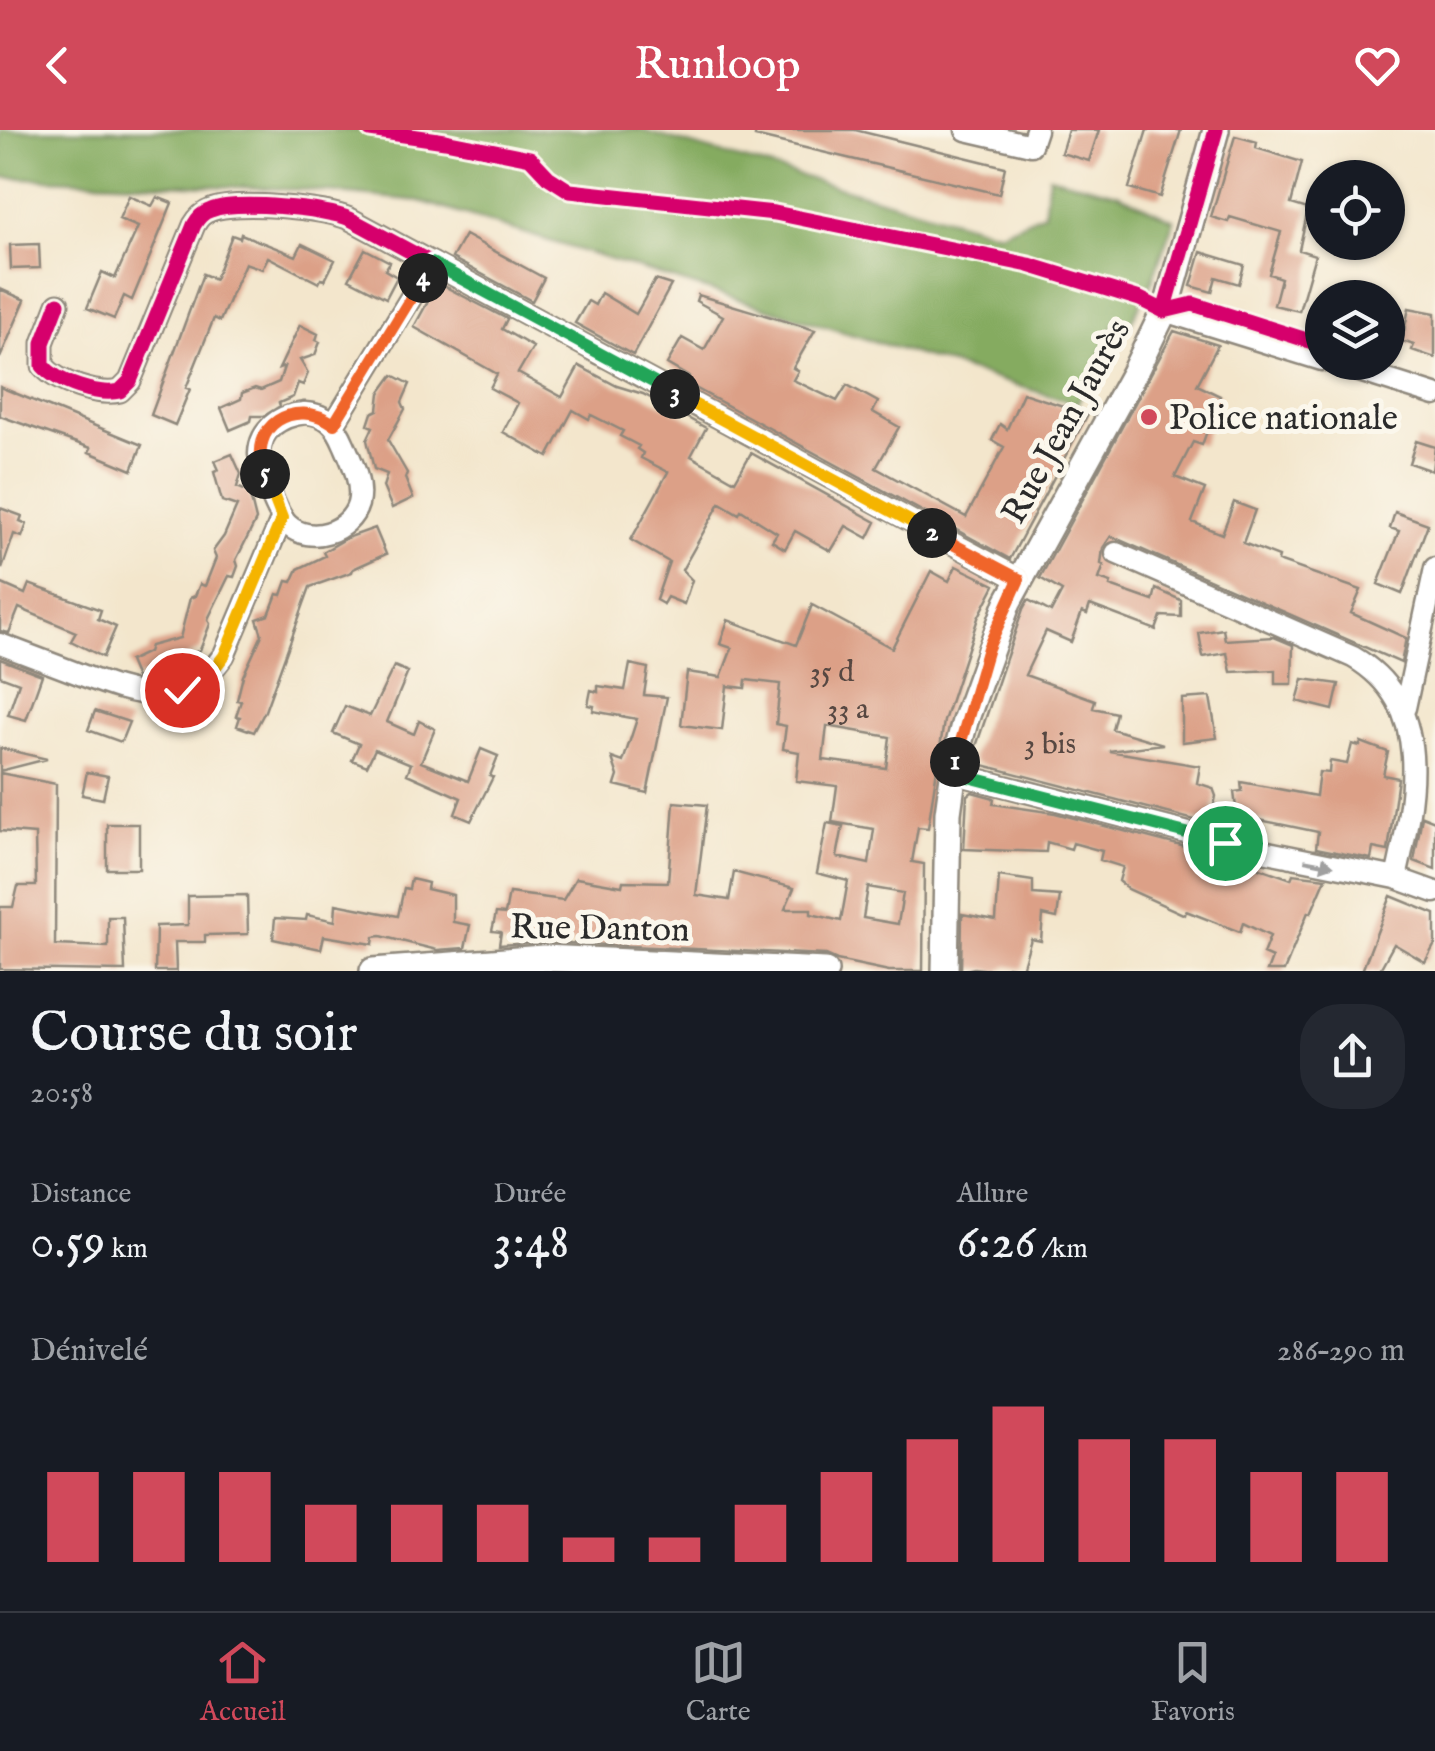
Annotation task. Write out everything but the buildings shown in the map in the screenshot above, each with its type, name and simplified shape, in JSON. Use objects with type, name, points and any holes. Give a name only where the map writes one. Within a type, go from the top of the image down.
[{"type":"street","points":[[966,130],[1031,145],[1036,130]]},
{"type":"street","name":"Rue Jean Jaurès","points":[[945,971],[947,834],[953,773],[988,648],[1019,579],[1096,443],[1164,311],[1216,130]]},
{"type":"street","points":[[58,304],[41,352],[43,366],[66,380],[113,393],[130,382],[199,217],[228,206],[329,211],[1019,579]]},
{"type":"street","points":[[339,415],[295,414],[276,422],[259,445],[260,462],[282,518],[302,533],[322,534],[342,526],[354,513],[359,484],[339,415],[432,263]]},
{"type":"street","points":[[1164,311],[1305,355]]},
{"type":"street","points":[[1387,380],[1435,395]]},
{"type":"street","points":[[0,644],[146,696],[170,693],[202,680],[224,656],[282,518]]},
{"type":"street","points":[[1116,552],[1364,663],[1384,678],[1416,734],[1419,771],[1396,878]]},
{"type":"street","points":[[1404,708],[1435,568]]},
{"type":"street","points":[[953,773],[1243,848],[1396,878],[1435,892]]},
{"type":"street","name":"Rue Danton","points":[[373,971],[493,960],[825,971]]},
{"type":"green space","points":[[0,130],[640,130],[999,233],[1044,213],[1049,176],[1117,193],[1174,220],[1151,283],[1128,328],[1116,321],[1077,404],[420,201],[308,190],[0,177]]},
{"type":"cycle path","points":[[370,130],[530,158],[548,177],[570,191],[775,213],[1029,265],[1140,299],[1164,311],[1193,304],[1305,340]]},
{"type":"cycle path","points":[[1164,311],[1216,130]]},
{"type":"cycle path","points":[[58,304],[43,343],[43,366],[79,387],[120,391],[130,381],[194,225],[203,214],[223,207],[259,206],[338,215],[1019,579]]},
{"type":"place","name":"Police nationale","points":[[1149,417]]},
{"type":"route","points":[[182,690],[210,674],[224,656],[282,518],[260,462],[263,435],[276,422],[295,414],[315,414],[334,424],[432,263],[1019,579],[988,648],[953,773],[1225,843]]}]
